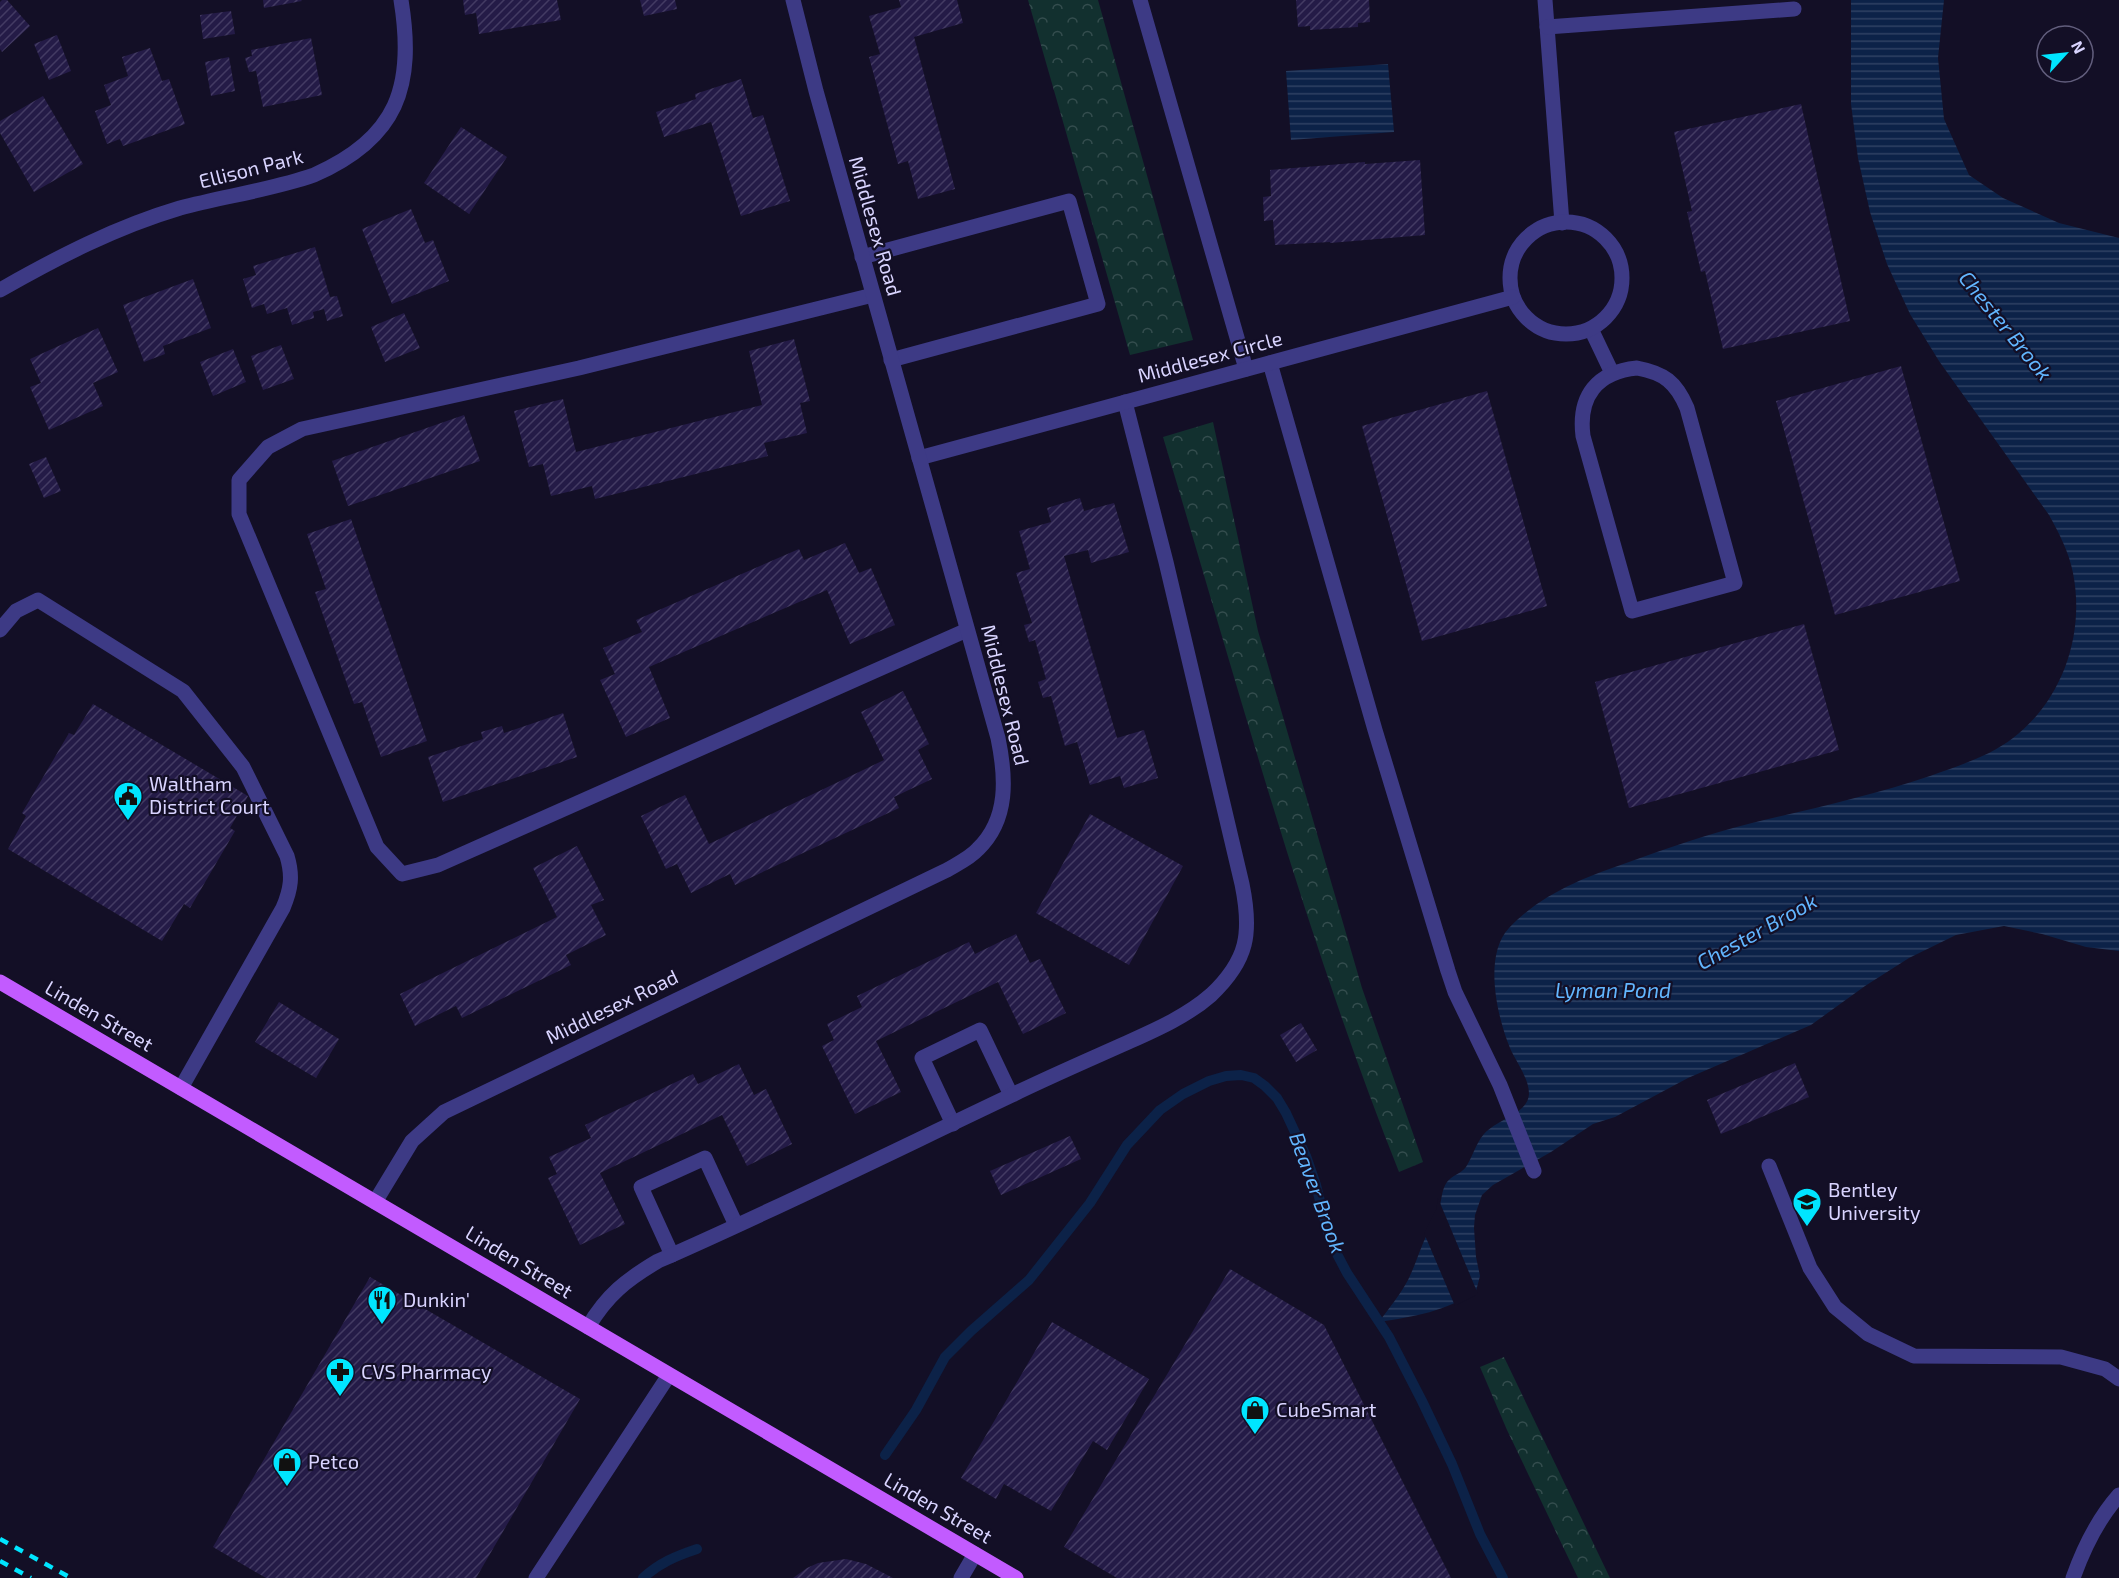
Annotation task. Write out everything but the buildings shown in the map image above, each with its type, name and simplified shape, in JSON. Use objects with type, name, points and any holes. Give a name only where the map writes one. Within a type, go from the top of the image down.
[{"type":"main road","name":"Linden Street","points":[[0,982],[1016,1578]]},
{"type":"street","name":"Ellison Park","points":[[0,290],[67,253],[111,233],[181,208],[314,175],[357,151],[390,116],[401,89],[407,56],[401,0]]},
{"type":"street","name":"Middlesex Road","points":[[375,1202],[412,1141],[444,1112],[947,870],[977,850],[990,836],[998,820],[1003,802],[1004,773],[998,738],[862,257],[793,0]]},
{"type":"street","points":[[1140,0],[1246,369]]},
{"type":"street","points":[[1545,0],[1562,222]]},
{"type":"street","points":[[1547,27],[1794,9]]},
{"type":"street","points":[[862,257],[1069,201],[1076,224],[1098,303],[891,360]]},
{"type":"street","points":[[1562,222],[1573,222],[1593,230],[1610,244],[1620,264],[1622,285],[1619,297],[1608,316],[1591,329],[1578,333],[1564,334],[1545,330],[1528,319],[1519,309],[1513,297],[1510,272],[1519,247],[1537,230],[1562,222]]},
{"type":"street","points":[[873,295],[579,368],[302,429],[268,447],[239,480],[239,514],[377,847],[402,874],[438,865],[967,630]]},
{"type":"street","name":"Middlesex Circle","points":[[919,458],[1513,297]]},
{"type":"street","points":[[1591,329],[1612,374]]},
{"type":"street","points":[[1270,363],[1375,730],[1448,971],[1455,992],[1485,1051],[1511,1111],[1534,1171]]},
{"type":"street","points":[[1637,368],[1654,371],[1680,392],[1687,408],[1735,583],[1632,611],[1581,419],[1585,402],[1593,388],[1612,374],[1637,368]]},
{"type":"street","points":[[588,1327],[598,1310],[623,1283],[658,1261],[1157,1029],[1211,995],[1232,970],[1247,940],[1246,904],[1166,562],[1125,402]]},
{"type":"street","points":[[0,630],[16,611],[38,600],[183,691],[235,755],[251,779],[287,856],[292,870],[292,880],[283,908],[181,1088]]},
{"type":"street","points":[[953,1124],[922,1058],[980,1030],[1011,1095]]},
{"type":"street","points":[[672,1255],[641,1187],[705,1158],[736,1225]]},
{"type":"street","points":[[1769,1166],[1810,1268],[1835,1307],[1868,1334],[1914,1356],[2061,1357],[2105,1369],[2119,1379]]},
{"type":"street","points":[[536,1578],[669,1375]]},
{"type":"street","points":[[2073,1578],[2084,1548],[2105,1511],[2119,1495]]},
{"type":"street","points":[[961,1578],[975,1554]]},
{"type":"green space","points":[[1028,0],[1098,0],[1193,340],[1130,355]]},
{"type":"green space","points":[[1213,422],[1258,631],[1362,988],[1423,1162],[1399,1172],[1332,991],[1302,899],[1163,437]]},
{"type":"green space","points":[[1504,1357],[1610,1578],[1578,1578],[1507,1430],[1480,1367]]},
{"type":"water","name":"Lyman Pond","points":[[1851,0],[1944,0],[1938,58],[1944,119],[1969,175],[2003,198],[2059,223],[2119,238],[2119,951],[2086,947],[2004,926],[1956,935],[1909,958],[1811,1025],[1688,1078],[1615,1117],[1593,1124],[1551,1152],[1493,1185],[1482,1195],[1475,1215],[1476,1257],[1480,1276],[1476,1291],[1442,1308],[1379,1322],[1408,1280],[1438,1212],[1447,1182],[1466,1167],[1484,1134],[1518,1111],[1527,1101],[1529,1094],[1527,1082],[1505,1035],[1495,986],[1496,954],[1509,928],[1535,905],[1564,888],[1673,846],[1718,832],[1908,783],[1989,753],[2012,739],[2032,721],[2048,700],[2061,677],[2070,652],[2075,626],[2076,599],[2071,565],[2060,536],[2049,515],[1939,361],[1910,314],[1887,264],[1870,212],[1858,158],[1851,104]]},
{"type":"water","points":[[1388,64],[1394,132],[1291,140],[1286,71]]},
{"type":"pier","points":[[1438,1198],[1478,1294],[1455,1306],[1424,1233],[1436,1210]]},
{"type":"waterway","name":"Beaver Brook","points":[[885,1455],[916,1410],[945,1357],[1029,1280],[1090,1203],[1127,1145],[1160,1110],[1183,1094],[1209,1081],[1241,1075],[1254,1078],[1265,1086],[1277,1098],[1286,1113],[1306,1156],[1328,1233],[1337,1254],[1389,1337],[1422,1401],[1452,1464],[1480,1534],[1503,1578]]},
{"type":"waterway","name":"Beaver Brook","points":[[643,1578],[668,1560],[697,1549]]},
{"type":"railway","points":[[0,1539],[71,1578]]},
{"type":"railway","points":[[0,1561],[31,1578]]},
{"type":"place","name":"Waltham District Court","points":[[128,822]]},
{"type":"place","name":"Bentley University","points":[[1807,1228]]},
{"type":"place","name":"Dunkin'","points":[[382,1326]]},
{"type":"place","name":"CVS Pharmacy","points":[[340,1398]]},
{"type":"place","name":"CubeSmart","points":[[1255,1436]]},
{"type":"place","name":"Petco","points":[[287,1488]]},
{"type":"water label","name":"Chester Brook","points":[[2005,326]]},
{"type":"water label","name":"Chester Brook","points":[[1757,932]]}]
